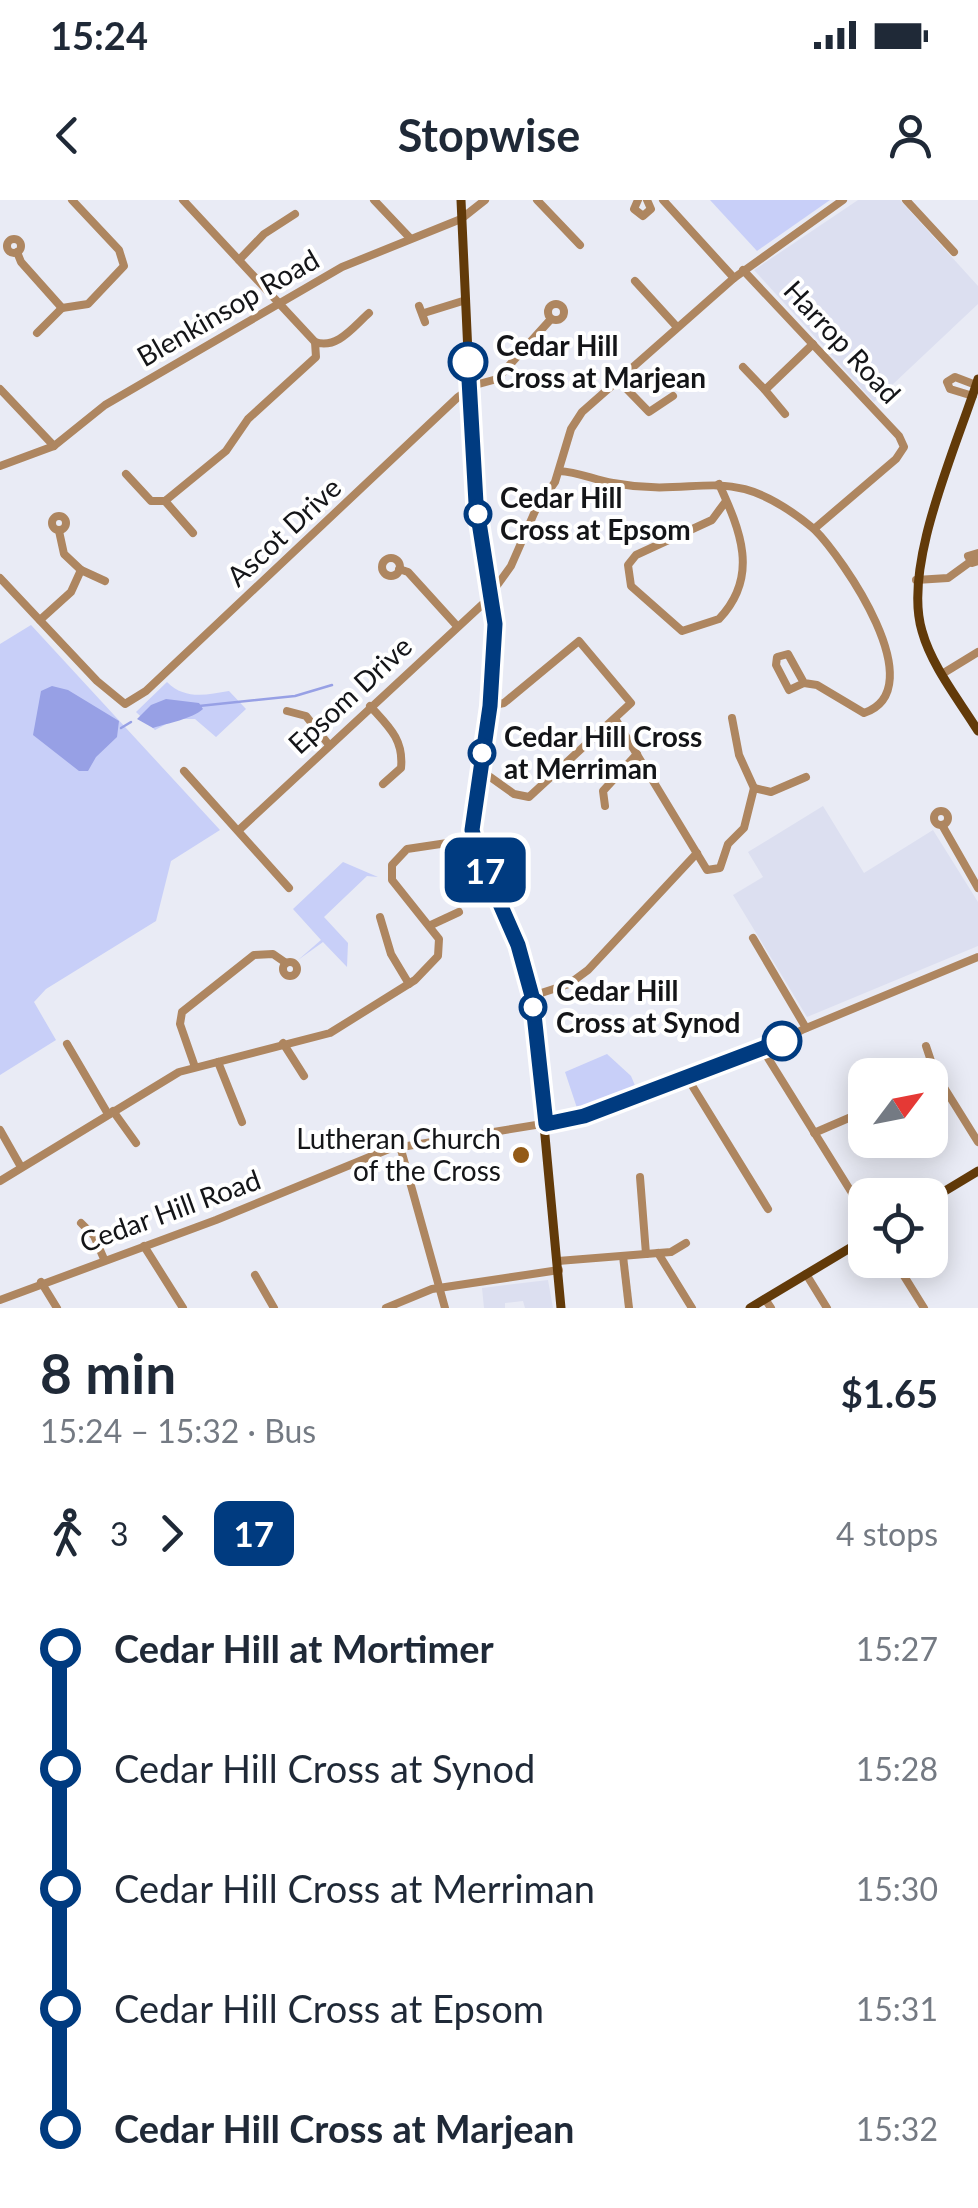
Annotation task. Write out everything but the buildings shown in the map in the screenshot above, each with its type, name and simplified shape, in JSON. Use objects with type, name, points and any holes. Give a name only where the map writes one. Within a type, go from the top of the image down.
[{"type":"main road","points":[[461,200],[476,503],[492,593],[494,640],[490,706],[473,804],[474,839],[518,945],[532,996],[562,1308]]},
{"type":"main road","points":[[976,387],[916,580],[921,630],[942,674],[978,732]]},
{"type":"main road","points":[[948,1189],[978,1171]]},
{"type":"main road","points":[[750,1308],[768,1303],[848,1249]]},
{"type":"street","points":[[37,333],[62,308],[88,304],[124,266],[119,250],[72,200]]},
{"type":"street","points":[[374,200],[410,238]]},
{"type":"street","name":"Blenkinsop Road","points":[[0,466],[54,446],[106,405],[342,267],[461,218],[485,200]]},
{"type":"street","points":[[537,200],[580,245]]},
{"type":"street","points":[[638,200],[634,209],[640,216],[650,212],[654,201],[734,278]]},
{"type":"street","name":"Epsom Drive","points":[[239,830],[492,593],[518,554],[536,509],[559,471],[576,420],[617,379],[743,270],[843,200]]},
{"type":"street","points":[[906,200],[954,252]]},
{"type":"street","points":[[188,202],[314,342],[324,346],[338,341],[369,313]]},
{"type":"street","points":[[240,260],[264,234],[296,214]]},
{"type":"street","points":[[17,252],[20,262],[62,308]]},
{"type":"street","name":"Harrop Road","points":[[743,270],[881,416],[904,448],[864,490],[814,530]]},
{"type":"street","points":[[636,281],[677,326]]},
{"type":"street","points":[[423,314],[466,300]]},
{"type":"street","name":"Ascot Drive","points":[[40,620],[125,704],[146,691],[469,388],[497,379],[551,319]]},
{"type":"street","points":[[126,474],[151,502],[166,502],[226,451],[248,419],[316,357],[314,342]]},
{"type":"street","points":[[765,390],[813,344]]},
{"type":"street","points":[[743,366],[785,414]]},
{"type":"street","points":[[617,379],[649,412],[674,396]]},
{"type":"street","points":[[0,389],[54,446]]},
{"type":"street","points":[[559,471],[582,472],[612,483],[718,484],[769,496],[814,530],[843,562],[889,655],[890,683],[877,704],[864,713],[817,685],[804,683],[793,690],[786,687],[776,657],[788,654],[804,683]]},
{"type":"street","points":[[718,484],[726,501],[744,552],[743,576],[719,619],[682,631],[631,586],[628,565],[636,556],[712,520],[726,501]]},
{"type":"street","points":[[166,502],[193,533]]},
{"type":"street","points":[[59,530],[64,554],[81,570],[104,581]]},
{"type":"street","points":[[916,580],[944,579],[974,561],[969,554],[978,553]]},
{"type":"street","points":[[399,569],[408,572],[457,626]]},
{"type":"street","points":[[0,578],[40,620],[72,592],[81,570]]},
{"type":"street","points":[[480,769],[514,794],[529,798],[630,703],[629,696],[579,642],[572,642],[504,703],[490,706]]},
{"type":"street","points":[[942,674],[978,652]]},
{"type":"street","points":[[370,706],[394,733],[402,751],[401,768],[383,784]]},
{"type":"street","points":[[287,711],[306,716],[328,745]]},
{"type":"street","points":[[616,720],[707,870],[720,868],[728,844],[744,828],[754,788],[739,755],[732,718]]},
{"type":"street","points":[[604,806],[603,790],[636,754]]},
{"type":"street","points":[[184,770],[289,888]]},
{"type":"street","points":[[754,788],[771,792],[806,777]]},
{"type":"street","points":[[942,825],[978,888]]},
{"type":"street","points":[[0,1181],[172,1075],[283,1043],[322,1036],[410,984],[438,956],[438,939],[431,925],[392,880],[392,865],[414,846],[474,839]]},
{"type":"street","points":[[532,996],[569,984],[588,970],[698,854]]},
{"type":"street","points":[[431,925],[459,912]]},
{"type":"street","points":[[380,917],[391,954],[410,984]]},
{"type":"street","points":[[753,938],[806,1028]]},
{"type":"street","points":[[195,1067],[180,1024],[182,1012],[260,953],[273,954],[286,963]]},
{"type":"street","name":"Cedar Hill Road","points":[[0,1300],[400,1146],[584,1116],[763,1050],[806,1028],[978,957]]},
{"type":"street","points":[[283,1043],[304,1076]]},
{"type":"street","points":[[67,1044],[110,1112],[136,1144]]},
{"type":"street","points":[[926,1046],[929,1058]]},
{"type":"street","points":[[763,1050],[848,1187]]},
{"type":"street","points":[[218,1062],[242,1122]]},
{"type":"street","points":[[688,1079],[768,1210]]},
{"type":"street","points":[[948,1098],[978,1142]]},
{"type":"street","points":[[814,1133],[848,1118]]},
{"type":"street","points":[[0,1130],[21,1167]]},
{"type":"street","points":[[400,1146],[446,1308]]},
{"type":"street","points":[[640,1176],[646,1254]]},
{"type":"street","points":[[81,1223],[94,1236],[104,1260]]},
{"type":"street","points":[[386,1308],[438,1288],[559,1266],[672,1252],[686,1242]]},
{"type":"street","points":[[144,1246],[184,1308]]},
{"type":"street","points":[[658,1253],[692,1308]]},
{"type":"street","points":[[624,1256],[629,1308]]},
{"type":"street","points":[[806,1274],[827,1308]]},
{"type":"street","points":[[255,1276],[274,1308]]},
{"type":"street","points":[[905,1278],[924,1308]]},
{"type":"street","points":[[41,1282],[56,1308]]},
{"type":"shaded area","points":[[710,200],[830,200],[757,251]]},
{"type":"shaded area","points":[[858,200],[900,200],[978,286],[978,304],[874,402],[754,270]]},
{"type":"shaded area","points":[[31,625],[220,830],[171,861],[156,921],[46,989],[34,1002],[56,1040],[0,1075],[0,644]]},
{"type":"shaded area","points":[[167,682],[188,694],[229,691],[246,709],[216,737],[195,719],[176,719],[155,730],[136,712]]},
{"type":"shaded area","points":[[823,806],[864,873],[933,830],[978,902],[978,946],[807,1017],[733,895],[763,877],[748,852]]},
{"type":"shaded area","points":[[343,862],[378,877],[367,876],[324,917],[348,943],[347,967],[323,942],[298,960],[321,940],[293,909]]},
{"type":"shaded area","points":[[607,1054],[631,1076],[636,1088],[577,1108],[565,1072]]},
{"type":"shaded area","points":[[548,1280],[553,1308],[525,1308],[523,1301],[505,1303],[505,1308],[484,1308],[482,1288]]},
{"type":"water","points":[[52,686],[68,690],[119,721],[117,737],[88,771],[79,771],[33,735],[41,691]]},
{"type":"water","points":[[166,699],[199,703],[203,709],[153,728],[137,719],[151,705]]},
{"type":"waterway","points":[[199,706],[295,696],[332,685]]},
{"type":"waterway","points":[[121,728],[131,722]]},
{"type":"bus line","name":"17","points":[[468,362],[474,485],[495,624],[490,706],[472,830],[479,856],[518,945],[532,996],[546,1124],[584,1116],[782,1041]]},
{"type":"place","name":"Cedar Hill Cross at Marjean","points":[[468,362]]},
{"type":"place","name":"Cedar Hill Cross at Epsom","points":[[478,514]]},
{"type":"place","name":"Cedar Hill Cross at Merriman","points":[[482,753]]},
{"type":"place","name":"Cedar Hill Cross at Synod","points":[[533,1007]]},
{"type":"place","name":"Lutheran Church of the Cross","points":[[521,1155]]}]
